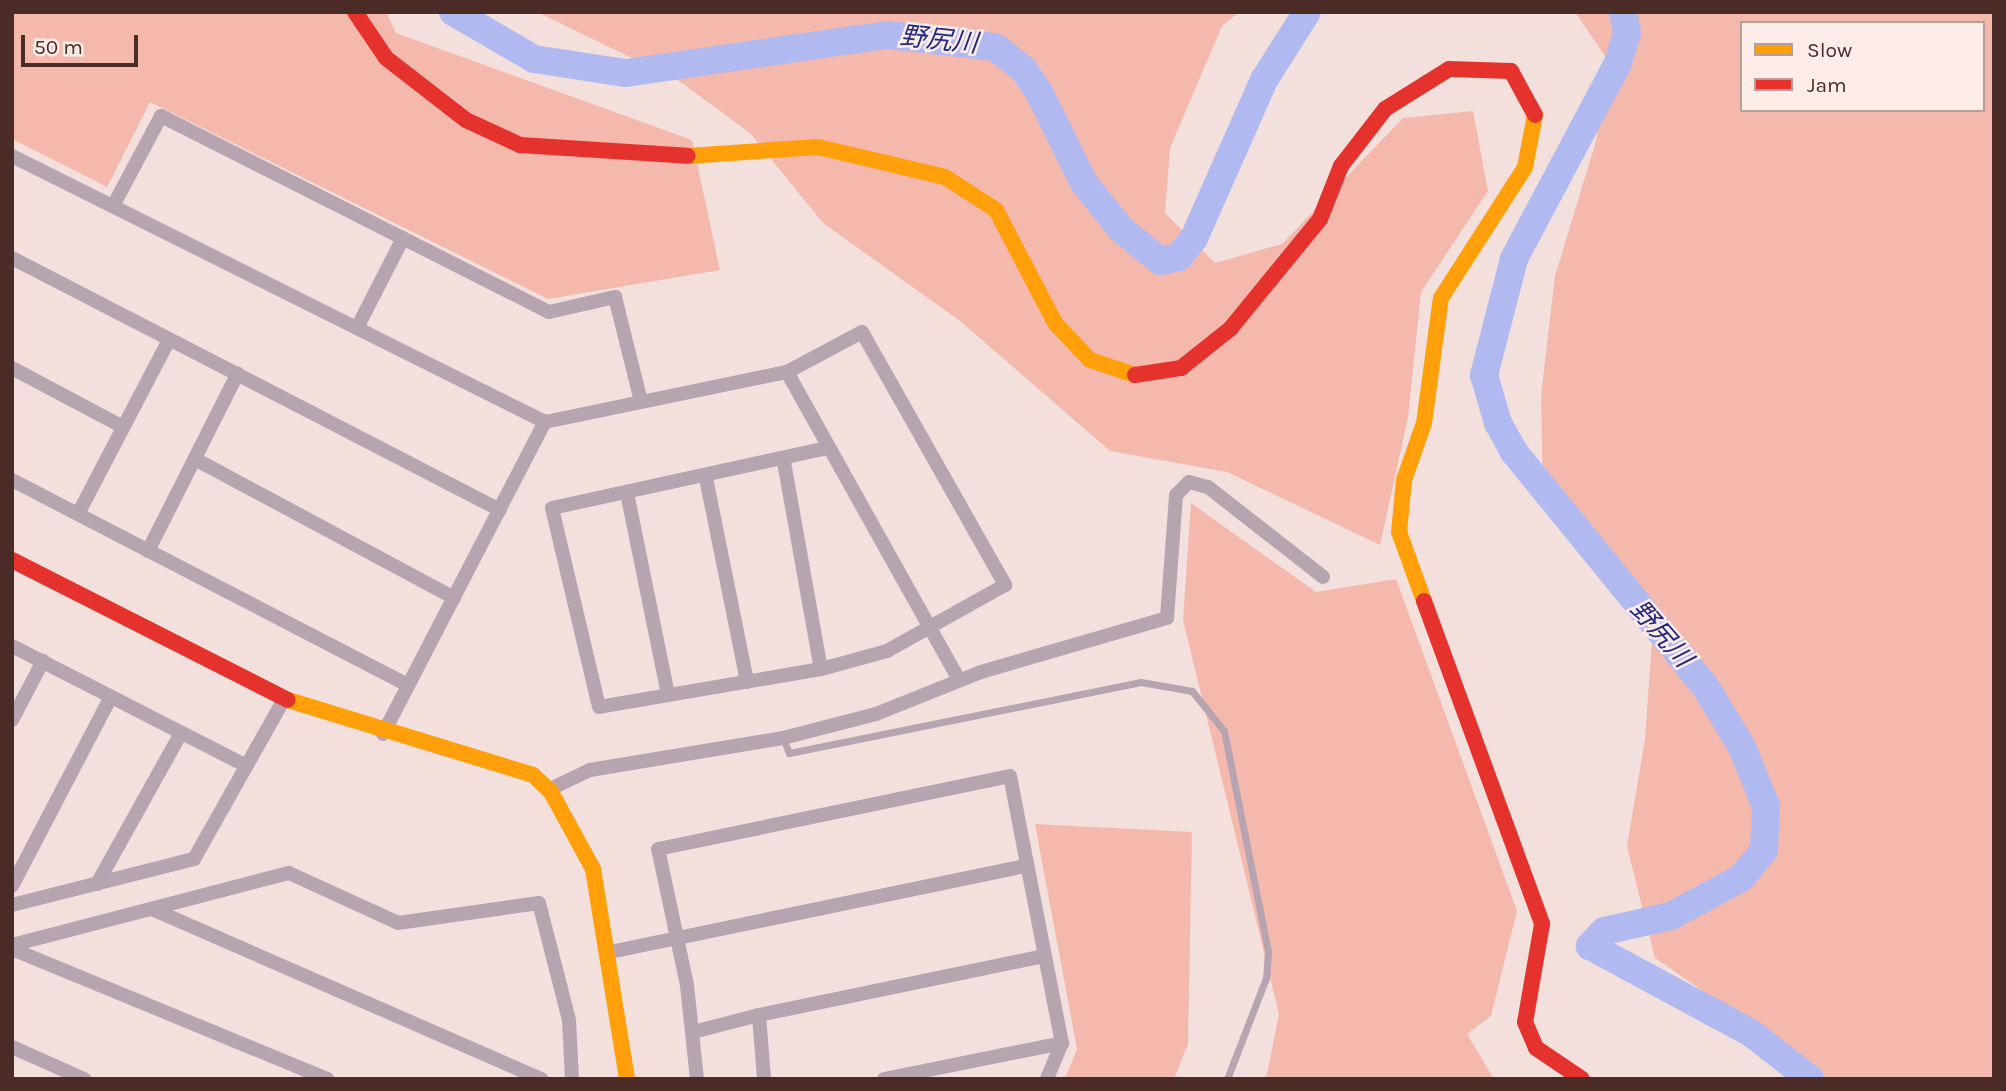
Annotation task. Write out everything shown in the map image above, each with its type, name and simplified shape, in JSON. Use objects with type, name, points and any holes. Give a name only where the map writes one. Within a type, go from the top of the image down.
[{"type":"street","points":[[355,12],[386,58],[466,120],[520,145],[676,157],[818,147],[944,177],[996,210],[1055,323],[1090,360],[1126,376],[1181,368],[1230,329],[1320,219],[1341,166],[1385,109],[1449,69],[1511,71],[1535,113],[1525,167],[1441,298],[1424,423],[1404,480],[1399,532],[1542,924],[1525,1022],[1536,1048],[1582,1079]]},
{"type":"street","points":[[113,206],[161,116],[549,312],[615,297],[641,401]]},
{"type":"street","points":[[12,156],[545,422],[787,372],[862,332],[1005,585],[887,651],[821,669],[598,707],[552,508],[784,462],[828,448]]},
{"type":"street","points":[[357,328],[403,238]]},
{"type":"street","points":[[12,258],[500,510]]},
{"type":"street","points":[[78,514],[169,340]]},
{"type":"street","points":[[12,368],[123,427]]},
{"type":"street","points":[[787,372],[959,680]]},
{"type":"street","points":[[149,551],[238,373]]},
{"type":"street","points":[[383,734],[545,422]]},
{"type":"street","points":[[195,458],[454,598]]},
{"type":"street","points":[[784,462],[821,669]]},
{"type":"street","points":[[706,478],[747,682]]},
{"type":"street","points":[[12,480],[407,684]]},
{"type":"street","points":[[548,790],[590,770],[783,738],[907,704],[959,680],[1167,618],[1176,495],[1189,482],[1208,487],[1323,577]]},
{"type":"street","points":[[627,493],[668,695]]},
{"type":"street","points":[[12,560],[284,699],[383,734],[533,775],[548,790],[593,869],[610,952],[627,1079]]},
{"type":"street","points":[[12,646],[246,766]]},
{"type":"street","points":[[12,720],[43,661]]},
{"type":"street","points":[[12,886],[111,697]]},
{"type":"street","points":[[12,905],[194,859],[284,699]]},
{"type":"street","points":[[97,884],[181,733]]},
{"type":"street","points":[[697,1079],[693,1032],[658,849],[1010,776],[1062,1043],[1047,1079]]},
{"type":"street","points":[[610,952],[1027,866]]},
{"type":"street","points":[[12,947],[289,873],[398,923],[539,903],[569,1020],[572,1079]]},
{"type":"street","points":[[152,909],[541,1079]]},
{"type":"street","points":[[12,947],[327,1079]]},
{"type":"street","points":[[693,1032],[759,1015],[1045,956]]},
{"type":"street","points":[[759,1015],[764,1079]]},
{"type":"street","points":[[884,1079],[915,1076],[1062,1043]]},
{"type":"street","points":[[12,1047],[84,1079]]},
{"type":"lane","points":[[783,738],[789,753],[1141,682],[1192,691],[1224,731],[1268,951],[1266,978],[1227,1079]]},
{"type":"shaded area","points":[[12,12],[386,12],[396,33],[692,140],[720,270],[548,299],[150,102],[107,187],[12,139]]},
{"type":"shaded area","points":[[537,12],[1239,12],[1222,26],[1170,148],[1165,213],[1215,263],[1282,244],[1403,118],[1473,111],[1488,191],[1421,292],[1408,417],[1380,545],[1227,472],[1110,451],[960,321],[823,223],[750,133],[679,81]]},
{"type":"shaded area","points":[[1575,12],[1994,12],[1994,1079],[1816,1079],[1794,1054],[1655,958],[1627,846],[1645,739],[1652,641],[1629,584],[1543,492],[1541,395],[1555,276],[1596,141],[1607,59]]},
{"type":"shaded area","points":[[1191,503],[1316,592],[1396,579],[1517,911],[1491,1016],[1467,1034],[1494,1079],[1266,1079],[1279,1014],[1183,620]]},
{"type":"shaded area","points":[[1035,824],[1192,832],[1188,1044],[1174,1079],[1065,1079],[1077,1049]]},
{"type":"waterway","name":"野尻川","points":[[453,12],[534,59],[626,73],[888,35],[995,47],[1024,70],[1040,94],[1084,183],[1121,229],[1160,261],[1179,257],[1194,238],[1264,80],[1307,12]]},
{"type":"waterway","name":"野尻川","points":[[1623,12],[1627,33],[1618,63],[1514,259],[1484,375],[1498,423],[1514,452],[1705,686],[1742,747],[1766,806],[1764,850],[1741,878],[1671,916],[1604,931],[1590,946],[1751,1033],[1810,1079]]},
{"type":"traffic: slow","points":[[1424,601],[1399,532],[1404,480],[1424,423],[1441,298],[1525,167],[1535,115]]},
{"type":"traffic: slow","points":[[688,156],[818,147],[945,177],[996,210],[1055,323],[1090,360],[1135,375]]},
{"type":"traffic: slow","points":[[288,700],[533,775],[551,792],[593,869],[627,1079]]},
{"type":"traffic: jam","points":[[355,12],[386,58],[466,120],[520,145],[688,156]]},
{"type":"traffic: jam","points":[[1135,375],[1181,368],[1230,329],[1320,219],[1341,166],[1385,109],[1449,69],[1511,71],[1535,115]]},
{"type":"traffic: jam","points":[[12,560],[288,700]]},
{"type":"traffic: jam","points":[[1424,601],[1542,924],[1525,1022],[1536,1048],[1582,1079]]}]
